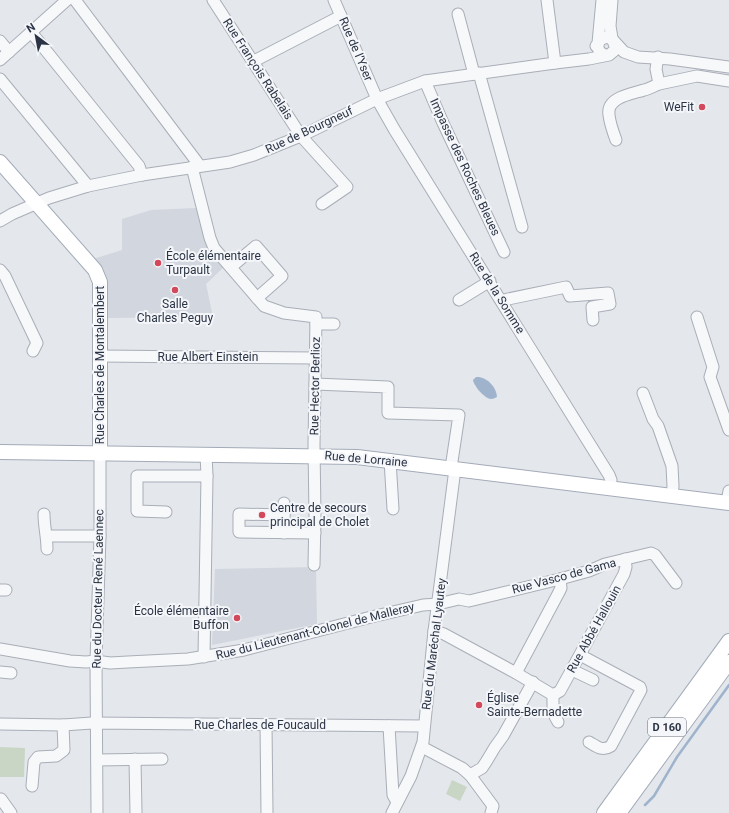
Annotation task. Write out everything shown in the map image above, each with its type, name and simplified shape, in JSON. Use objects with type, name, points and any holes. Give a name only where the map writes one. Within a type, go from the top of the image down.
[{"type":"main road","name":"Rue Charles de Montalembert","points":[[0,162],[95,270],[100,282],[100,454]]},
{"type":"main road","name":"Rue de Lorraine","points":[[0,452],[357,457],[672,496],[728,499]]},
{"type":"main road","name":"D 160","points":[[604,813],[729,641]]},
{"type":"main road","name":"D 160","points":[[619,813],[729,662]]},
{"type":"street","points":[[0,60],[66,0]]},
{"type":"street","points":[[75,0],[196,167],[210,238],[214,248],[264,306],[284,313],[334,324]]},
{"type":"street","name":"Rue François Rabelais","points":[[215,0],[301,136],[347,187],[322,204]]},
{"type":"street","name":"Rue de l’Yser","points":[[335,0],[377,99]]},
{"type":"street","points":[[547,0],[555,63]]},
{"type":"street","points":[[602,0],[598,51],[607,55],[615,50],[610,26],[612,0]]},
{"type":"street","points":[[458,14],[522,227]]},
{"type":"street","points":[[254,61],[341,16]]},
{"type":"street","points":[[31,32],[139,166],[142,174]]},
{"type":"street","points":[[581,60],[594,50],[603,38],[609,38],[614,42]]},
{"type":"street","points":[[0,41],[9,52]]},
{"type":"street","name":"Rue de Bourgneuf","points":[[614,42],[624,52],[638,57]]},
{"type":"street","name":"Rue de Bourgneuf","points":[[0,221],[12,214],[49,198],[88,186],[142,174],[230,162],[254,155],[301,136],[377,99],[425,81],[597,58],[607,55],[624,58],[658,58],[729,67]]},
{"type":"street","points":[[658,58],[656,70],[659,84]]},
{"type":"street","points":[[616,140],[608,114],[610,107],[621,97],[646,90],[659,84],[698,76],[729,81]]},
{"type":"street","points":[[0,79],[88,186]]},
{"type":"street","name":"Impasse des Roches Bleues","points":[[425,81],[504,252]]},
{"type":"street","name":"Rue de la Somme","points":[[377,99],[394,129],[490,281],[609,475],[611,480],[610,488]]},
{"type":"street","points":[[231,267],[256,246],[282,276],[257,298]]},
{"type":"street","points":[[0,270],[5,276],[37,343],[33,350]]},
{"type":"street","points":[[459,300],[490,281]]},
{"type":"street","points":[[502,301],[566,287],[570,296],[608,293],[610,304],[592,307],[593,320]]},
{"type":"street","points":[[697,316],[713,367],[710,377],[729,430]]},
{"type":"street","name":"Rue Hector Berlioz","points":[[314,565],[316,320]]},
{"type":"street","name":"Rue Albert Einstein","points":[[100,356],[315,358]]},
{"type":"street","name":"Rue du Maréchal Lyautey","points":[[315,384],[388,388],[388,413],[459,415],[422,747],[411,776],[392,813]]},
{"type":"street","points":[[643,393],[653,419],[658,426],[672,466],[672,496]]},
{"type":"street","name":"Rue du Docteur René Laennec","points":[[97,813],[96,661],[100,536],[100,454]]},
{"type":"street","points":[[204,657],[206,454]]},
{"type":"street","points":[[390,460],[393,509]]},
{"type":"street","points":[[166,512],[137,511],[137,476],[206,476]]},
{"type":"street","points":[[284,503],[284,533]]},
{"type":"street","points":[[44,514],[47,549]]},
{"type":"street","points":[[284,515],[239,514],[239,532],[314,533]]},
{"type":"street","points":[[47,536],[100,536]]},
{"type":"street","name":"Rue Vasco de Gama","points":[[438,604],[459,599],[469,600],[560,580],[589,571],[605,564],[651,553],[655,555],[676,583]]},
{"type":"street","name":"Rue Abbé Hallouin","points":[[553,694],[560,691],[624,574],[626,567],[625,559]]},
{"type":"street","points":[[516,673],[561,588],[560,580]]},
{"type":"street","name":"Rue du Lieutenant-Colonel de Malleray","points":[[0,649],[70,661],[96,661],[110,663],[167,661],[204,657],[244,650],[423,604],[438,604]]},
{"type":"street","points":[[434,631],[444,634],[553,694],[552,709],[558,722]]},
{"type":"street","points":[[580,655],[640,687],[641,690],[611,746],[601,749],[589,742]]},
{"type":"street","points":[[572,670],[593,680]]},
{"type":"street","points":[[470,775],[482,768],[503,736],[533,682]]},
{"type":"street","points":[[0,724],[97,724]]},
{"type":"street","name":"Rue Charles de Foucauld","points":[[97,724],[424,726]]},
{"type":"street","points":[[32,786],[34,762],[38,757],[56,756],[64,750],[63,725]]},
{"type":"street","points":[[266,725],[267,813]]},
{"type":"street","points":[[389,726],[393,795],[397,802]]},
{"type":"street","points":[[422,747],[462,768],[470,775],[493,806],[491,813]]},
{"type":"street","points":[[134,759],[136,813]]},
{"type":"street","points":[[97,760],[162,759]]},
{"type":"street","points":[[1,799],[11,813]]},
{"type":"shaded area","name":"École élémentaire Turpault","points":[[196,208],[207,247],[224,267],[206,284],[213,317],[107,318],[105,275],[93,259],[122,250],[122,219],[151,210]]},
{"type":"shaded area","points":[[316,567],[317,624],[212,645],[215,569]]},
{"type":"green space","points":[[0,747],[25,748],[24,777],[0,777]]},
{"type":"green space","points":[[452,780],[467,787],[460,801],[446,794]]},
{"type":"water","points":[[476,377],[487,380],[493,386],[497,393],[497,397],[491,399],[482,394],[473,380]]},
{"type":"waterway","points":[[645,805],[654,796],[677,757],[729,685]]},
{"type":"place","name":"WeFit","points":[[702,107]]},
{"type":"place","name":"École élémentaire Turpault","points":[[158,263]]},
{"type":"place","name":"Salle Charles Peguy","points":[[175,290]]},
{"type":"place","name":"Centre de secours principal de Cholet","points":[[262,515]]},
{"type":"place","name":"École élémentaire Buffon","points":[[237,618]]},
{"type":"place","name":"Église Sainte-Bernadette","points":[[479,705]]}]
